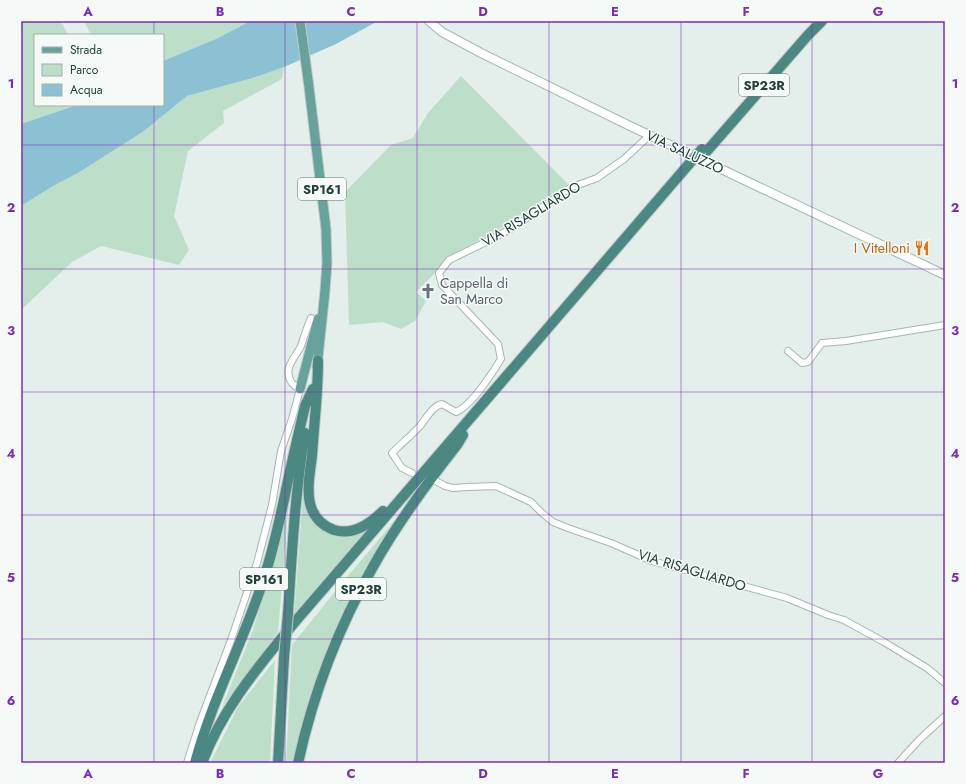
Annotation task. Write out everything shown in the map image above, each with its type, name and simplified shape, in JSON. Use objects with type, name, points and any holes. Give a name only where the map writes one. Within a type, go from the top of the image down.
[{"type":"highway","name":"SP23R","points":[[202,763],[212,739],[238,694],[294,623],[458,436],[814,21]]},
{"type":"highway","name":"SP23R","points":[[704,150],[822,21]]},
{"type":"highway","name":"SP161","points":[[318,361],[309,498],[313,513],[320,522],[326,526],[336,531],[351,531],[359,529],[373,520],[388,507],[425,464],[458,436]]},
{"type":"highway","name":"SP161","points":[[278,763],[294,518],[299,469],[313,389]]},
{"type":"highway","name":"SP161","points":[[195,763],[213,706],[243,637],[264,577],[278,528],[305,406],[313,389]]},
{"type":"highway","name":"SP23R","points":[[206,763],[232,710],[258,674],[454,443],[458,436]]},
{"type":"highway","name":"SP23R","points":[[298,763],[308,721],[320,684],[333,649],[356,598],[374,564],[417,497],[457,445],[458,436]]},
{"type":"main road","name":"SP161","points":[[300,21],[326,229],[327,263],[325,291],[318,361],[313,389]]},
{"type":"main road","name":"VIA SALUZZO","points":[[429,21],[442,32],[481,53],[945,275]]},
{"type":"main road","points":[[300,389],[325,291]]},
{"type":"street","name":"VIA RISAGLIARDO","points":[[412,473],[402,468],[392,453],[438,405],[442,404],[456,412],[465,406],[487,382],[502,359],[498,344],[442,285],[439,273],[448,260],[514,227],[570,188],[597,178],[624,159],[650,135]]},
{"type":"street","points":[[187,763],[200,722],[231,640],[257,563],[272,505],[281,451],[300,389],[296,388],[290,380],[288,370],[300,346],[311,318]]},
{"type":"street","points":[[788,351],[802,363],[808,362],[822,343],[846,341],[945,325]]},
{"type":"street","name":"VIA RISAGLIARDO","points":[[434,480],[445,486],[453,488],[496,486],[531,502],[553,522],[611,543],[652,561],[786,598],[844,620],[927,668],[945,683]]},
{"type":"street","points":[[898,763],[919,740],[945,716]]},
{"type":"green space","points":[[21,21],[61,21],[68,34],[34,34],[34,106],[74,106],[21,124]]},
{"type":"green space","points":[[84,21],[250,21],[216,39],[164,61],[164,34],[90,34]]},
{"type":"green space","points":[[284,67],[282,79],[223,111],[224,123],[188,151],[174,216],[189,250],[179,265],[101,246],[72,262],[21,310],[21,206],[53,186],[78,173],[144,131],[187,96],[256,77]]},
{"type":"green space","points":[[461,76],[568,184],[490,235],[451,255],[416,292],[426,301],[415,321],[401,329],[383,322],[349,325],[345,192],[391,145],[413,138],[428,113]]},
{"type":"green space","points":[[304,482],[306,504],[317,527],[336,537],[355,533],[372,525],[294,616]]},
{"type":"green space","points":[[289,499],[278,632],[222,707],[253,630]]},
{"type":"green space","points":[[402,512],[379,547],[338,626],[304,718],[295,763],[286,763],[292,645]]},
{"type":"green space","points":[[275,660],[270,763],[210,763],[238,707]]},
{"type":"water","points":[[250,21],[378,21],[336,44],[284,67],[256,77],[187,96],[144,131],[78,173],[53,186],[21,206],[21,124],[74,106],[164,106],[164,61],[216,39]]},
{"type":"place","name":"I Vitelloni","points":[[922,248]]},
{"type":"place","name":"Cappella di San Marco","points":[[428,291]]}]
